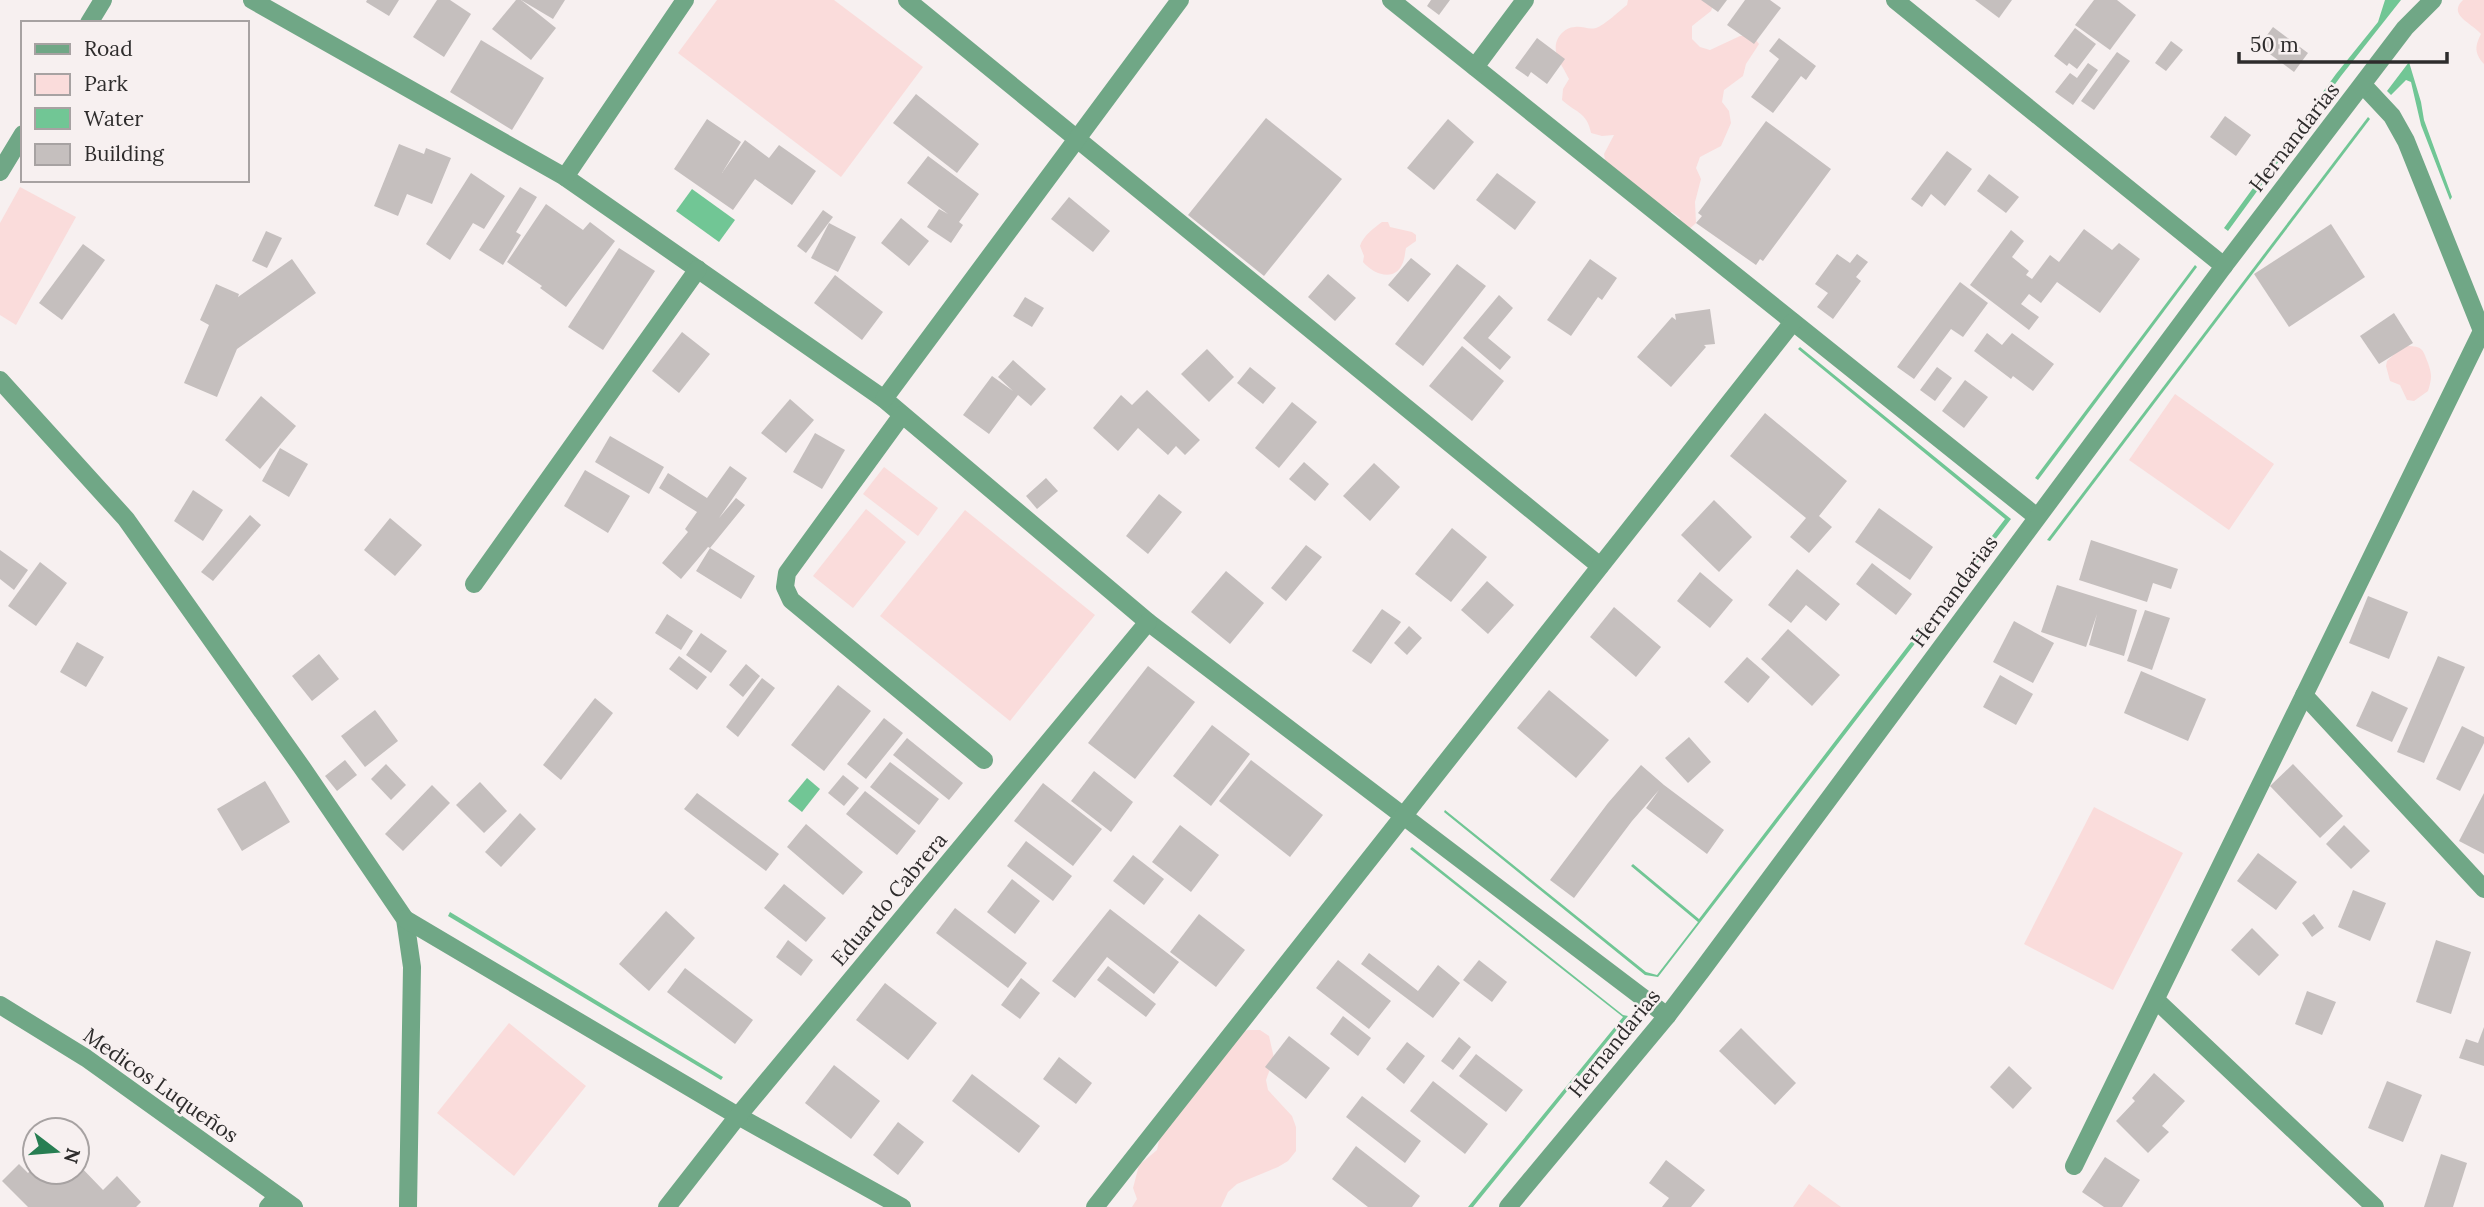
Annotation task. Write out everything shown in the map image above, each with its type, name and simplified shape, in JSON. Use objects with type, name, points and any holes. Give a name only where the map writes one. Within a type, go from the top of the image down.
[{"type":"street","points":[[90,21],[103,0]]},
{"type":"street","points":[[252,0],[565,177],[884,399],[1148,622],[1667,1016]]},
{"type":"street","points":[[565,177],[685,0]]},
{"type":"street","points":[[906,0],[1600,566]]},
{"type":"street","points":[[884,399],[1180,0]]},
{"type":"street","points":[[1391,0],[2037,517]]},
{"type":"street","points":[[1475,67],[1525,0]]},
{"type":"street","points":[[1895,0],[2224,266]]},
{"type":"street","name":"Hernandarias","points":[[1508,1207],[1667,1016],[2224,266],[2405,28],[2433,0]]},
{"type":"street","points":[[2074,1167],[2483,334],[2406,141],[2392,116],[2363,85]]},
{"type":"street","points":[[0,172],[21,137]]},
{"type":"street","points":[[474,584],[698,269]]},
{"type":"street","points":[[1094,1207],[1793,321]]},
{"type":"street","points":[[0,380],[126,519],[303,769],[405,919],[738,1116],[902,1207]]},
{"type":"street","points":[[902,415],[787,573],[785,587],[792,600],[984,760]]},
{"type":"street","name":"Eduardo Cabrera","points":[[667,1207],[738,1116],[1148,622]]},
{"type":"street","points":[[2304,695],[2484,889]]},
{"type":"street","points":[[405,919],[412,967],[408,1207]]},
{"type":"street","points":[[2156,1000],[2375,1207]]},
{"type":"street","name":"Medicos Luqueños","points":[[0,1005],[86,1058],[273,1202],[294,1207]]},
{"type":"green space","points":[[717,0],[834,0],[923,67],[841,177],[678,53]]},
{"type":"green space","points":[[1628,0],[1715,0],[1711,11],[1692,26],[1692,39],[1700,47],[1710,50],[1740,36],[1752,35],[1759,44],[1746,64],[1743,76],[1724,90],[1722,102],[1729,111],[1731,123],[1721,146],[1700,157],[1696,168],[1701,179],[1695,202],[1696,223],[1687,231],[1676,229],[1680,218],[1672,212],[1659,214],[1625,176],[1606,165],[1604,154],[1614,135],[1591,133],[1584,117],[1562,100],[1563,89],[1569,79],[1556,51],[1557,40],[1571,28],[1600,26],[1627,5]]},
{"type":"green space","points":[[2463,0],[2484,0],[2484,64],[2477,49],[2481,34],[2459,14],[2459,5]]},
{"type":"green space","points":[[20,187],[76,217],[16,325],[0,315],[0,223]]},
{"type":"green space","points":[[1382,222],[1388,222],[1390,227],[1416,235],[1416,241],[1406,248],[1401,267],[1397,272],[1386,275],[1374,271],[1363,262],[1360,246],[1366,236]]},
{"type":"green space","points":[[2403,346],[2420,348],[2430,371],[2428,391],[2414,401],[2407,400],[2400,385],[2390,381],[2386,366],[2387,361]]},
{"type":"green space","points":[[2175,394],[2274,464],[2229,530],[2129,460]]},
{"type":"green space","points":[[884,467],[938,508],[918,536],[863,494]]},
{"type":"green space","points":[[866,509],[906,542],[853,608],[813,576]]},
{"type":"green space","points":[[965,510],[1095,615],[1010,721],[880,616]]},
{"type":"green space","points":[[2094,807],[2183,853],[2113,990],[2024,944]]},
{"type":"green space","points":[[509,1023],[586,1086],[514,1176],[437,1113]]},
{"type":"green space","points":[[1260,1030],[1269,1036],[1274,1058],[1266,1080],[1268,1090],[1292,1116],[1296,1127],[1296,1151],[1288,1161],[1278,1167],[1237,1184],[1228,1192],[1221,1207],[1132,1207],[1137,1199],[1133,1188],[1139,1165],[1157,1150],[1162,1127],[1237,1033]]},
{"type":"green space","points":[[1809,1184],[1841,1207],[1793,1207]]},
{"type":"water","points":[[2385,0],[2401,0],[2341,76],[2228,231],[2224,228],[2336,74],[2378,22]]},
{"type":"water","points":[[2409,62],[2424,120],[2452,197],[2450,200],[2421,125],[2411,82],[2406,80],[2391,95],[2387,91]]},
{"type":"water","points":[[2368,117],[2370,119],[2050,541],[2047,540]]},
{"type":"water","points":[[692,189],[735,220],[719,242],[676,211]]},
{"type":"water","points":[[2195,265],[2197,267],[2038,480],[2035,478]]},
{"type":"water","points":[[1800,347],[2011,519],[1658,977],[1645,975],[1444,812],[1445,810],[1646,972],[1657,975],[1698,922],[1631,866],[1633,864],[1699,919],[2005,519],[1798,349]]},
{"type":"water","points":[[807,778],[820,789],[802,812],[788,801]]},
{"type":"water","points":[[1412,847],[1623,1015],[1628,1016],[1473,1207],[1468,1207],[1623,1017],[1410,849]]},
{"type":"water","points":[[450,912],[723,1077],[721,1080],[448,916]]},
{"type":"building","points":[[399,0],[389,16],[366,2]]},
{"type":"building","points":[[437,0],[450,0],[471,14],[444,57],[413,37]]},
{"type":"building","points":[[516,0],[521,0],[556,28],[531,60],[492,29]]},
{"type":"building","points":[[521,0],[565,0],[553,19]]},
{"type":"building","points":[[1431,0],[1450,0],[1439,15],[1427,6]]},
{"type":"building","points":[[1701,0],[1727,0],[1718,12]]},
{"type":"building","points":[[1745,0],[1770,0],[1781,8],[1754,44],[1727,25]]},
{"type":"building","points":[[1975,0],[2012,0],[1999,18]]},
{"type":"building","points":[[2094,0],[2117,0],[2136,15],[2110,50],[2075,25]]},
{"type":"building","points":[[2273,27],[2308,53],[2294,72],[2259,46]]},
{"type":"building","points":[[2075,28],[2096,44],[2077,69],[2069,63],[2067,66],[2054,56]]},
{"type":"building","points":[[1537,38],[1565,59],[1547,84],[1531,72],[1528,77],[1515,68]]},
{"type":"building","points":[[1779,38],[1816,66],[1806,80],[1801,76],[1773,113],[1751,97],[1779,59],[1769,51]]},
{"type":"building","points":[[481,40],[544,78],[512,130],[450,92]]},
{"type":"building","points":[[2171,41],[2183,50],[2166,71],[2155,63]]},
{"type":"building","points":[[2117,52],[2130,61],[2094,110],[2081,101]]},
{"type":"building","points":[[2088,63],[2098,70],[2073,105],[2055,92],[2070,73],[2077,78]]},
{"type":"building","points":[[916,94],[979,144],[957,173],[893,123]]},
{"type":"building","points":[[2225,116],[2251,135],[2236,156],[2210,137]]},
{"type":"building","points":[[1266,118],[1342,179],[1264,276],[1188,215]]},
{"type":"building","points":[[707,119],[741,142],[722,173],[745,140],[769,158],[779,145],[816,171],[792,205],[755,179],[733,210],[674,169]]},
{"type":"building","points":[[1448,119],[1474,142],[1434,190],[1407,168]]},
{"type":"building","points":[[1766,121],[1831,169],[1763,261],[1760,259],[1756,265],[1696,223],[1702,216],[1698,213]]},
{"type":"building","points":[[399,144],[424,154],[426,148],[451,158],[432,204],[407,194],[398,216],[374,206]]},
{"type":"building","points":[[1947,151],[1972,169],[1945,206],[1931,194],[1922,207],[1911,199]]},
{"type":"building","points":[[928,156],[979,194],[959,222],[963,225],[951,243],[927,227],[939,209],[948,214],[907,183]]},
{"type":"building","points":[[471,173],[505,196],[484,229],[473,223],[450,260],[426,244]]},
{"type":"building","points":[[1497,173],[1536,202],[1515,230],[1476,200]]},
{"type":"building","points":[[1989,174],[2019,197],[2006,213],[1977,191]]},
{"type":"building","points":[[520,187],[537,197],[516,232],[521,235],[503,265],[479,250]]},
{"type":"building","points":[[1069,197],[1110,231],[1093,252],[1051,219]]},
{"type":"building","points":[[546,204],[583,230],[590,222],[615,241],[566,307],[540,288],[542,286],[507,262]]},
{"type":"building","points":[[823,210],[833,217],[806,253],[797,246]]},
{"type":"building","points":[[901,218],[929,241],[909,266],[881,243]]},
{"type":"building","points":[[829,223],[856,237],[838,272],[811,258]]},
{"type":"building","points":[[2331,224],[2365,277],[2289,327],[2254,274]]},
{"type":"building","points":[[2084,229],[2112,250],[2119,243],[2140,259],[2100,313],[2057,282],[2041,303],[2029,294],[2021,304],[2039,317],[2029,330],[1970,285],[2011,230],[2024,241],[2012,257],[2029,271],[2026,275],[2032,279],[2050,255],[2059,262]]},
{"type":"building","points":[[266,231],[282,238],[267,268],[252,261]]},
{"type":"building","points":[[83,244],[105,260],[62,320],[39,303]]},
{"type":"building","points":[[619,248],[655,271],[603,350],[568,327]]},
{"type":"building","points":[[1837,254],[1850,263],[1857,254],[1868,262],[1856,277],[1861,281],[1833,319],[1817,307],[1828,293],[1815,284]]},
{"type":"building","points":[[1411,258],[1431,274],[1408,302],[1388,285]]},
{"type":"building","points":[[292,259],[316,293],[237,349],[217,397],[184,383],[209,325],[200,320],[216,284],[239,294],[238,297]]},
{"type":"building","points":[[1590,259],[1617,278],[1602,300],[1598,297],[1571,336],[1547,320]]},
{"type":"building","points":[[1457,264],[1486,286],[1423,366],[1395,344]]},
{"type":"building","points":[[1328,274],[1356,298],[1335,321],[1308,297]]},
{"type":"building","points":[[835,275],[883,312],[862,340],[814,303]]},
{"type":"building","points":[[1960,282],[1988,303],[1963,337],[1951,329],[1914,379],[1897,367]]},
{"type":"building","points":[[1499,295],[1513,308],[1488,338],[1511,357],[1500,370],[1463,338]]},
{"type":"building","points":[[1025,297],[1044,308],[1032,327],[1013,316]]},
{"type":"building","points":[[1710,309],[1715,344],[1704,345],[1706,347],[1671,387],[1637,357],[1672,317],[1676,320],[1675,314]]},
{"type":"building","points":[[2394,313],[2413,343],[2379,364],[2360,336]]},
{"type":"building","points":[[682,332],[710,354],[679,393],[652,371]]},
{"type":"building","points":[[1987,333],[2002,345],[2012,333],[2054,364],[2033,391],[2013,376],[2011,379],[1974,351]]},
{"type":"building","points":[[1462,346],[1504,381],[1472,421],[1429,386]]},
{"type":"building","points":[[1207,349],[1234,377],[1209,402],[1181,374]]},
{"type":"building","points":[[1013,360],[1046,389],[1031,406],[1018,395],[989,434],[963,415],[992,376],[1013,391],[998,377]]},
{"type":"building","points":[[1250,367],[1276,388],[1263,404],[1237,383]]},
{"type":"building","points":[[1937,367],[1952,378],[1935,401],[1920,390]]},
{"type":"building","points":[[1965,380],[1988,397],[1964,428],[1942,411]]},
{"type":"building","points":[[1147,390],[1200,440],[1185,455],[1176,446],[1168,455],[1138,428],[1118,451],[1093,428],[1121,395],[1132,405]]},
{"type":"building","points":[[261,396],[296,426],[260,469],[225,440]]},
{"type":"building","points":[[790,399],[814,420],[786,453],[761,433]]},
{"type":"building","points":[[1292,402],[1317,422],[1279,468],[1255,448]]},
{"type":"building","points":[[1765,413],[1847,481],[1819,516],[1832,527],[1809,553],[1790,537],[1806,518],[1730,456]]},
{"type":"building","points":[[815,433],[845,450],[822,489],[793,472]]},
{"type":"building","points":[[610,436],[664,467],[649,494],[595,462]]},
{"type":"building","points":[[280,448],[308,464],[289,497],[262,481]]},
{"type":"building","points":[[1304,462],[1329,484],[1315,501],[1289,479]]},
{"type":"building","points":[[1374,463],[1400,487],[1370,521],[1343,496]]},
{"type":"building","points":[[730,466],[747,478],[719,518],[736,498],[745,505],[710,548],[708,547],[681,579],[662,563],[688,532],[685,529],[697,512],[659,488],[668,473],[707,498]]},
{"type":"building","points":[[585,470],[630,496],[608,533],[564,506]]},
{"type":"building","points":[[1046,478],[1058,491],[1037,509],[1026,496]]},
{"type":"building","points":[[193,490],[223,510],[203,541],[174,521]]},
{"type":"building","points":[[1159,494],[1182,512],[1148,554],[1126,536]]},
{"type":"building","points":[[1714,500],[1752,537],[1719,572],[1681,535]]},
{"type":"building","points":[[1879,508],[1933,547],[1910,580],[1855,542]]},
{"type":"building","points":[[250,515],[261,525],[213,581],[201,572]]},
{"type":"building","points":[[390,518],[422,545],[395,576],[364,550]]},
{"type":"building","points":[[1452,528],[1487,557],[1451,602],[1415,574]]},
{"type":"building","points":[[2091,540],[2178,569],[2171,589],[2153,583],[2147,602],[2079,580]]},
{"type":"building","points":[[1306,545],[1322,557],[1286,601],[1271,588]]},
{"type":"building","points":[[710,548],[755,576],[741,599],[696,571]]},
{"type":"building","points":[[0,550],[28,570],[14,590],[0,579]]},
{"type":"building","points":[[40,562],[67,583],[36,626],[8,606]]},
{"type":"building","points":[[1872,563],[1912,594],[1896,615],[1856,584]]},
{"type":"building","points":[[1797,569],[1840,604],[1826,621],[1806,605],[1791,623],[1768,605]]},
{"type":"building","points":[[1226,571],[1264,603],[1230,644],[1191,612]]},
{"type":"building","points":[[1700,572],[1733,600],[1710,628],[1677,601]]},
{"type":"building","points":[[1487,581],[1514,605],[1488,634],[1461,610]]},
{"type":"building","points":[[2057,585],[2137,610],[2124,656],[2089,645],[2097,614],[2086,647],[2041,632]]},
{"type":"building","points":[[2368,596],[2408,612],[2389,659],[2349,643]]},
{"type":"building","points":[[1614,607],[1661,647],[1636,677],[1590,637]]},
{"type":"building","points":[[1382,609],[1401,622],[1371,664],[1352,651]]},
{"type":"building","points":[[2145,610],[2170,618],[2152,670],[2127,661]]},
{"type":"building","points":[[667,614],[693,631],[681,650],[655,633]]},
{"type":"building","points":[[2014,621],[2054,643],[2033,683],[1993,662]]},
{"type":"building","points":[[1409,626],[1422,638],[1407,655],[1394,643]]},
{"type":"building","points":[[1788,629],[1840,675],[1812,706],[1761,659]]},
{"type":"building","points":[[701,633],[727,651],[711,673],[686,655]]},
{"type":"building","points":[[77,642],[104,657],[86,687],[60,672]]},
{"type":"building","points":[[319,654],[339,679],[312,701],[292,676]]},
{"type":"building","points":[[679,656],[707,677],[697,690],[669,669]]},
{"type":"building","points":[[2438,656],[2465,667],[2424,763],[2397,752]]},
{"type":"building","points":[[1747,657],[1770,677],[1748,703],[1724,682]]},
{"type":"building","points":[[746,664],[760,676],[743,697],[729,685]]},
{"type":"building","points":[[1148,666],[1195,702],[1135,779],[1088,743]]},
{"type":"building","points":[[2141,671],[2206,699],[2188,741],[2124,713]]},
{"type":"building","points":[[2000,675],[2033,694],[2016,725],[1983,707]]},
{"type":"building","points":[[762,678],[775,688],[738,737],[726,727]]},
{"type":"building","points":[[838,685],[871,711],[824,771],[791,745]]},
{"type":"building","points":[[1549,690],[1609,740],[1576,778],[1517,728]]},
{"type":"building","points":[[2372,691],[2408,708],[2392,742],[2356,726]]},
{"type":"building","points":[[595,698],[613,713],[561,780],[543,765]]},
{"type":"building","points":[[375,710],[398,741],[365,767],[341,736]]},
{"type":"building","points":[[884,718],[903,733],[866,779],[847,764]]},
{"type":"building","points":[[1212,725],[1250,754],[1211,806],[1173,776]]},
{"type":"building","points":[[2462,726],[2484,737],[2484,743],[2460,791],[2436,779]]},
{"type":"building","points":[[1689,737],[1711,762],[1688,783],[1665,758]]},
{"type":"building","points":[[907,738],[963,783],[949,800],[893,755]]},
{"type":"building","points":[[345,760],[357,775],[337,791],[325,776]]},
{"type":"building","points":[[1251,760],[1323,815],[1290,857],[1219,801]]},
{"type":"building","points":[[890,762],[939,799],[919,825],[870,787]]},
{"type":"building","points":[[386,764],[406,785],[391,800],[371,779]]},
{"type":"building","points":[[2293,764],[2343,816],[2320,838],[2270,786]]},
{"type":"building","points":[[1641,765],[1724,830],[1707,854],[1646,808],[1659,790],[1574,898],[1550,880],[1608,803]]},
{"type":"building","points":[[1094,771],[1133,802],[1111,832],[1071,801]]},
{"type":"building","points":[[843,775],[859,788],[844,806],[828,793]]},
{"type":"building","points":[[265,781],[290,822],[242,851],[217,809]]},
{"type":"building","points":[[480,782],[507,811],[484,833],[456,805]]},
{"type":"building","points":[[1043,783],[1102,829],[1073,866],[1014,821]]},
{"type":"building","points":[[432,785],[450,803],[403,851],[385,834]]},
{"type":"building","points":[[865,791],[916,831],[897,855],[846,814]]},
{"type":"building","points":[[697,793],[779,854],[766,871],[684,809]]},
{"type":"building","points":[[2484,793],[2484,854],[2459,841]]},
{"type":"building","points":[[520,813],[536,829],[501,867],[485,852]]},
{"type":"building","points":[[806,824],[863,872],[843,895],[787,847]]},
{"type":"building","points":[[1180,825],[1219,855],[1191,892],[1152,862]]},
{"type":"building","points":[[2344,825],[2370,851],[2351,869],[2326,844]]},
{"type":"building","points":[[1026,841],[1072,876],[1053,901],[1007,866]]},
{"type":"building","points":[[2258,853],[2297,882],[2276,910],[2237,881]]},
{"type":"building","points":[[1133,855],[1164,879],[1144,905],[1113,881]]},
{"type":"building","points":[[1012,879],[1040,901],[1015,934],[987,912]]},
{"type":"building","points":[[784,884],[826,918],[806,942],[764,908]]},
{"type":"building","points":[[2353,890],[2386,903],[2370,941],[2338,927]]},
{"type":"building","points":[[955,908],[1027,963],[1008,988],[936,933]]},
{"type":"building","points":[[1110,909],[1179,962],[1154,994],[1107,957],[1075,998],[1052,981]]},
{"type":"building","points":[[666,911],[695,938],[649,991],[619,964]]},
{"type":"building","points":[[1199,914],[1245,950],[1216,987],[1170,952]]},
{"type":"building","points":[[2314,914],[2324,928],[2312,937],[2302,923]]},
{"type":"building","points":[[2252,928],[2279,955],[2259,976],[2231,950]]},
{"type":"building","points":[[788,940],[813,960],[801,976],[776,957]]},
{"type":"building","points":[[2436,940],[2471,952],[2451,1014],[2416,1002]]},
{"type":"building","points":[[1369,953],[1418,991],[1438,965],[1460,983],[1433,1018],[1361,964]]},
{"type":"building","points":[[1338,960],[1391,1001],[1369,1029],[1316,988]]},
{"type":"building","points":[[1479,960],[1507,982],[1492,1002],[1463,980]]},
{"type":"building","points":[[1108,966],[1156,1004],[1146,1017],[1097,980]]},
{"type":"building","points":[[685,968],[753,1020],[735,1044],[667,992]]},
{"type":"building","points":[[1021,978],[1040,993],[1020,1019],[1001,1005]]},
{"type":"building","points":[[885,983],[937,1023],[908,1060],[856,1020]]},
{"type":"building","points":[[2307,991],[2336,1002],[2322,1035],[2295,1024]]},
{"type":"building","points":[[1343,1016],[1371,1038],[1358,1056],[1330,1034]]},
{"type":"building","points":[[2484,1027],[2484,1066],[2459,1058],[2466,1039],[2478,1043]]},
{"type":"building","points":[[1741,1028],[1796,1083],[1775,1105],[1719,1051]]},
{"type":"building","points":[[1289,1036],[1330,1068],[1306,1099],[1265,1067]]},
{"type":"building","points":[[1459,1037],[1471,1047],[1453,1070],[1441,1061]]},
{"type":"building","points":[[1407,1042],[1425,1056],[1404,1084],[1386,1069]]},
{"type":"building","points":[[1476,1054],[1523,1090],[1506,1112],[1459,1076]]},
{"type":"building","points":[[1059,1057],[1092,1083],[1076,1104],[1043,1079]]},
{"type":"building","points":[[834,1065],[880,1101],[851,1139],[805,1103]]},
{"type":"building","points":[[2009,1066],[2032,1088],[2013,1109],[1990,1087]]},
{"type":"building","points":[[2154,1073],[2185,1101],[2162,1126],[2169,1132],[2148,1153],[2116,1121],[2135,1101],[2132,1098]]},
{"type":"building","points":[[972,1074],[1040,1126],[1019,1153],[952,1101]]},
{"type":"building","points":[[1433,1081],[1488,1124],[1465,1154],[1410,1111]]},
{"type":"building","points":[[2387,1081],[2422,1095],[2403,1142],[2368,1128]]},
{"type":"building","points":[[1362,1096],[1421,1141],[1405,1163],[1346,1117]]},
{"type":"building","points":[[898,1122],[924,1142],[898,1175],[873,1155]]},
{"type":"building","points":[[1356,1146],[1420,1196],[1412,1207],[1368,1207],[1332,1179]]},
{"type":"building","points":[[2441,1154],[2467,1163],[2453,1207],[2424,1207]]},
{"type":"building","points":[[2105,1157],[2140,1180],[2122,1207],[2104,1207],[2082,1192]]},
{"type":"building","points":[[1666,1160],[1705,1190],[1691,1207],[1662,1207],[1669,1198],[1649,1183]]},
{"type":"building","points":[[19,1164],[21,1186],[91,1186],[91,1178],[103,1190],[117,1176],[141,1202],[136,1207],[28,1207],[2,1181]]}]
